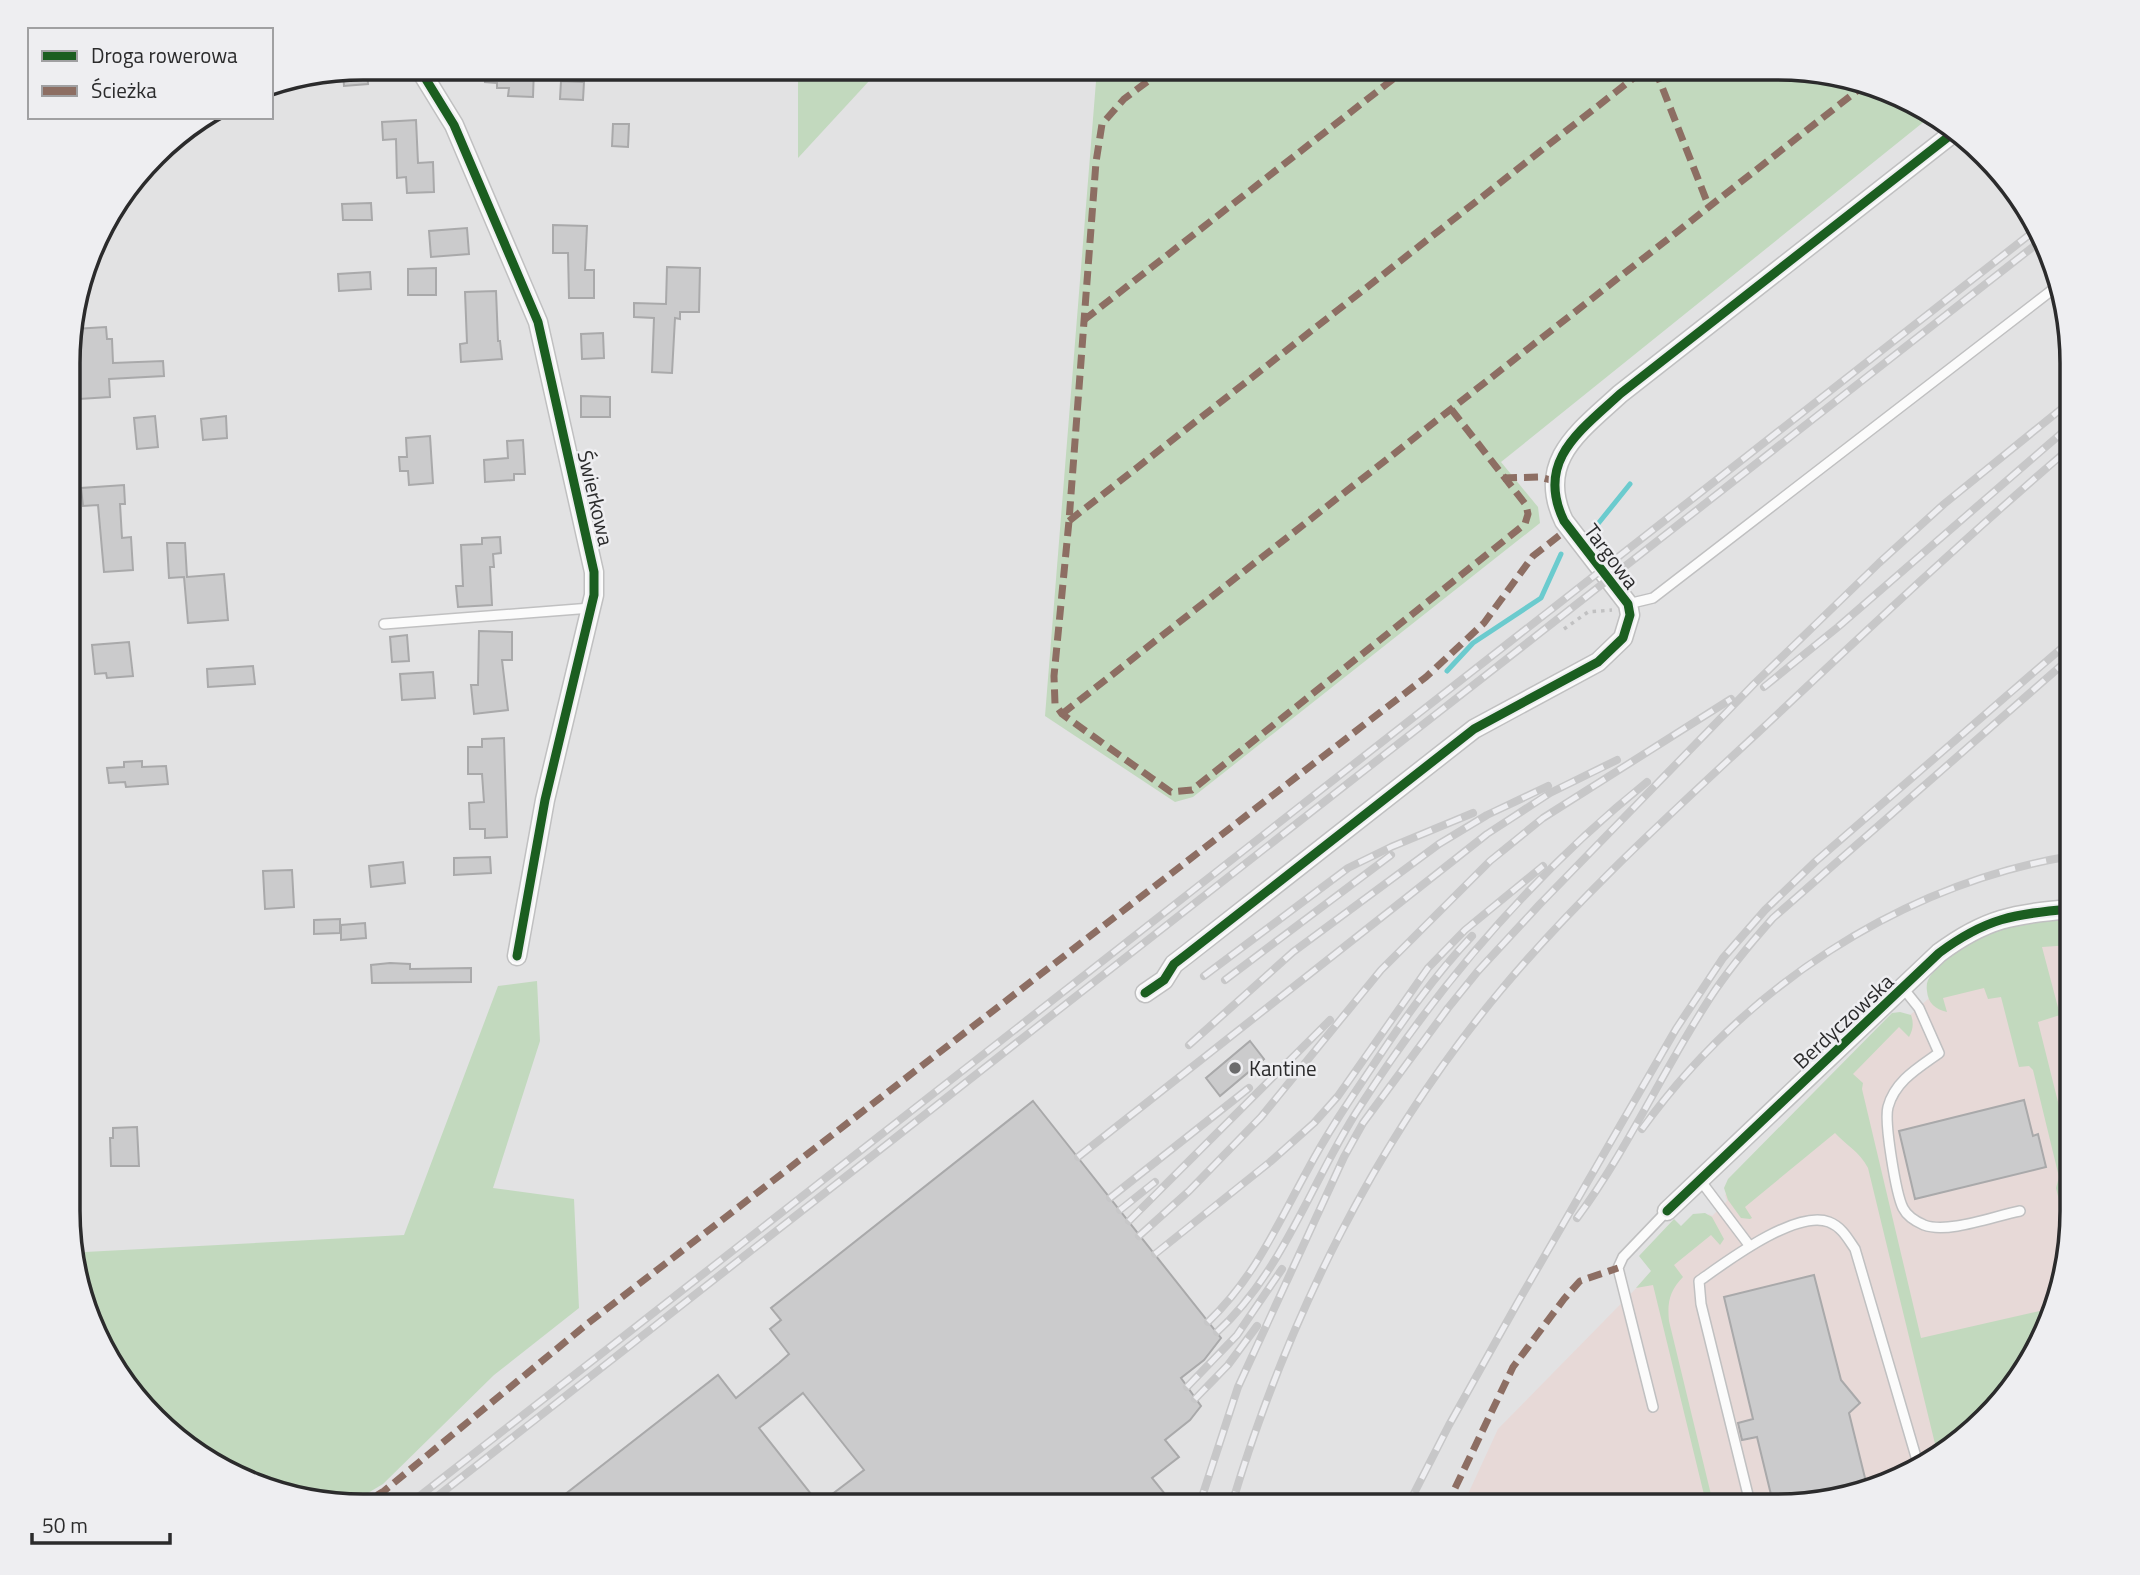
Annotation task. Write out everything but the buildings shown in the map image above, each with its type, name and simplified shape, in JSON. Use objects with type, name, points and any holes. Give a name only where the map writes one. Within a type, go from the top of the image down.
[{"type":"street","name":"Świerkowa","points":[[426,80],[454,125],[538,322],[593,561],[595,582],[591,608],[545,800],[517,956]]},
{"type":"street","name":"Targowa","points":[[1145,993],[1164,979],[1174,964],[1475,729],[1598,662],[1623,638],[1630,615],[1628,604],[1564,521],[1557,508],[1554,481],[1556,465],[1562,453],[1584,427],[1620,394],[1947,138]]},
{"type":"street","name":"Berdyczowska","points":[[1667,1211],[1939,953],[1960,938],[2002,918],[2060,910]]},
{"type":"lane","points":[[1628,604],[1653,598],[2050,291]]},
{"type":"lane","points":[[384,624],[591,608]]},
{"type":"lane","points":[[1903,988],[1919,1008],[1939,1053],[1904,1078],[1888,1107],[1887,1133],[1903,1209],[1914,1220],[1926,1226],[1943,1228],[2020,1211]]},
{"type":"lane","points":[[1700,1180],[1749,1245]]},
{"type":"lane","points":[[1653,1407],[1618,1268],[1623,1257],[1667,1211]]},
{"type":"lane","points":[[1748,1494],[1700,1304],[1699,1281],[1749,1245],[1803,1221],[1814,1219],[1830,1222],[1842,1230],[1855,1249],[1916,1458]]},
{"type":"path","points":[[1564,629],[1588,612],[1612,610],[1628,604]]},
{"type":"shaded area","points":[[2060,938],[2060,1212],[2054,1267],[2038,1320],[2022,1353],[2001,1384],[1977,1412],[1934,1447],[1902,1465],[1850,1485],[1814,1492],[1468,1494],[1498,1429],[1709,1214],[1712,1216],[1727,1201],[1725,1195],[1848,1071],[1928,999]]},
{"type":"green space","points":[[798,80],[870,80],[798,158]]},
{"type":"green space","points":[[1096,80],[1777,80],[1850,90],[1885,102],[1924,122],[1501,462],[1538,507],[1540,523],[1193,797],[1175,802],[1045,716]]},
{"type":"green space","points":[[2060,920],[2060,946],[2042,947],[2060,1015],[2038,1022],[2060,1110],[2060,1204],[2056,1188],[2059,1177],[2033,1070],[2029,1066],[2019,1067],[2001,997],[1988,999],[1984,988],[1943,998],[1947,1012],[1931,1002],[1927,986],[1930,976],[1941,964],[1970,943],[2002,930]]},
{"type":"green space","points":[[537,981],[540,1041],[493,1188],[574,1199],[579,1308],[494,1375],[383,1484],[366,1494],[326,1492],[290,1485],[255,1473],[222,1457],[191,1436],[163,1412],[128,1369],[102,1320],[90,1285],[85,1252],[404,1235],[498,986]]},
{"type":"green space","points":[[1892,1013],[1911,1015],[1913,1026],[1909,1037],[1899,1027],[1853,1074],[1863,1083],[1862,1089],[1921,1338],[2041,1311],[2022,1353],[2001,1384],[1977,1412],[1936,1446],[1868,1168],[1861,1157],[1835,1133],[1745,1207],[1752,1218],[1750,1219],[1741,1218],[1728,1200],[1724,1188],[1728,1179]]},
{"type":"green space","points":[[1705,1213],[1712,1217],[1724,1239],[1720,1245],[1711,1235],[1674,1265],[1683,1277],[1672,1292],[1668,1314],[1711,1494],[1704,1494],[1653,1285],[1636,1288],[1651,1271],[1639,1256],[1674,1219],[1681,1226],[1693,1214]]},
{"type":"waterway","points":[[1597,525],[1630,484]]},
{"type":"waterway","points":[[1447,671],[1473,643],[1541,598],[1561,554]]},
{"type":"railway","points":[[422,1494],[2029,235]]},
{"type":"railway","points":[[440,1494],[2034,246]]},
{"type":"railway","points":[[1203,1494],[1238,1387],[1344,1157],[1363,1123],[1448,1008],[1540,904],[1754,684],[1944,504],[2060,410]]},
{"type":"railway","points":[[1764,687],[1838,627],[2060,435]]},
{"type":"railway","points":[[1235,1494],[1279,1368],[1340,1234],[1375,1170],[1414,1108],[1501,990],[1563,920],[1663,822],[1916,585],[2060,457]]},
{"type":"railway","points":[[1414,1494],[1518,1302],[1676,1029],[1723,958],[1765,910],[1816,861],[2060,650]]},
{"type":"railway","points":[[1577,1218],[1613,1165],[1710,998],[1773,918],[2060,667]]},
{"type":"railway","points":[[1139,1236],[1189,1191],[1261,1117],[1381,970],[1490,861],[1543,818],[1731,699]]},
{"type":"railway","points":[[1078,1157],[1487,834],[1550,793],[1617,760]]},
{"type":"railway","points":[[1217,1332],[1260,1282],[1295,1225],[1359,1108],[1421,1019],[1527,893],[1565,854],[1647,782]]},
{"type":"railway","points":[[1189,1045],[1293,952],[1439,844],[1487,815],[1548,786]]},
{"type":"railway","points":[[1204,976],[1348,868],[1473,813]]},
{"type":"railway","points":[[1225,980],[1391,855]]},
{"type":"railway","points":[[1642,1129],[1683,1078],[1728,1031],[1777,988],[1830,950],[1887,918],[1946,891],[2007,870],[2060,858]]},
{"type":"railway","points":[[1155,1254],[1270,1162],[1314,1123],[1338,1096],[1428,968],[1465,930],[1543,866]]},
{"type":"railway","points":[[1208,1322],[1252,1269],[1322,1144],[1383,1050],[1432,983],[1472,936]]},
{"type":"railway","points":[[1129,1221],[1330,1020]]},
{"type":"railway","points":[[1110,1198],[1249,1088]]},
{"type":"railway","points":[[1120,1210],[1155,1182]]},
{"type":"railway","points":[[1187,1387],[1237,1335],[1282,1269]]},
{"type":"railway","points":[[1195,1399],[1228,1365],[1257,1326]]},
{"type":"marked path","points":[[1149,80],[1124,99],[1102,124],[1096,162],[1069,521],[1054,676],[1055,704],[1062,714],[1171,792],[1192,790],[1525,524],[1528,514],[1526,505],[1451,409]]},
{"type":"marked path","points":[[1084,320],[1392,80]]},
{"type":"marked path","points":[[1069,521],[1631,80]]},
{"type":"marked path","points":[[1659,80],[1709,207]]},
{"type":"marked path","points":[[1062,714],[1856,92]]},
{"type":"marked path","points":[[1503,478],[1540,477],[1554,481]]},
{"type":"marked path","points":[[379,1494],[587,1324],[1426,677],[1484,623],[1533,556],[1569,528]]},
{"type":"marked path","points":[[1452,1494],[1513,1367],[1580,1281],[1618,1268]]},
{"type":"cycle path","points":[[426,80],[454,125],[538,322],[594,572],[594,595],[545,800],[517,956]]},
{"type":"cycle path","points":[[1145,993],[1164,980],[1174,964],[1474,729],[1598,662],[1623,638],[1630,615],[1628,604],[1564,521],[1556,500],[1558,464],[1566,449],[1590,421],[1620,394],[1947,138]]},
{"type":"cycle path","points":[[1667,1211],[1939,953],[1986,925],[2017,916],[2060,910]]},
{"type":"place","name":"Kantine","points":[[1235,1068]]}]
